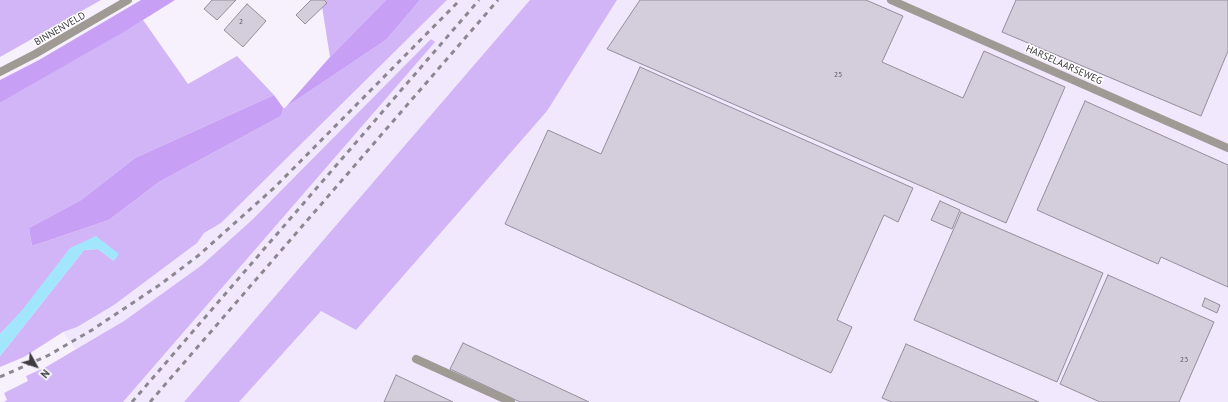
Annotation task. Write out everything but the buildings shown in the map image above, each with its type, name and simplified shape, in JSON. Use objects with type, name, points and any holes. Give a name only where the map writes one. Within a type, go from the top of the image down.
[{"type":"street","name":"BINNENVELD","points":[[0,72],[35,54],[128,0]]},
{"type":"street","name":"HARSELAARSEWEG","points":[[891,0],[1228,148]]},
{"type":"street","points":[[416,359],[510,402]]},
{"type":"shaded area","points":[[0,0],[101,0],[0,57]]},
{"type":"shaded area","points":[[141,0],[175,0],[127,30],[0,103],[0,80],[39,60]]},
{"type":"shaded area","points":[[321,0],[386,0],[330,57]]},
{"type":"shaded area","points":[[386,0],[420,0],[386,40],[285,107],[330,57]]},
{"type":"shaded area","points":[[420,0],[447,0],[221,223],[204,233],[197,243],[114,305],[77,327],[63,332],[24,357],[0,367],[0,356],[84,250],[98,249],[114,261],[96,236],[0,334],[0,103],[143,20],[188,84],[237,56],[274,95],[135,158],[81,200],[29,228],[32,246],[109,220],[159,182],[281,116],[283,109],[386,40]]},
{"type":"shaded area","points":[[447,0],[530,0],[184,402],[123,402],[434,43],[431,40],[253,219],[202,265],[124,321],[76,350],[63,332],[77,327],[114,305],[197,243],[204,233],[221,223]]},
{"type":"shaded area","points":[[530,0],[617,0],[547,111],[356,330],[321,311],[239,402],[184,402]]},
{"type":"shaded area","points":[[617,0],[1228,0],[1228,402],[239,402],[321,310],[356,330],[547,111]]},
{"type":"shaded area","points":[[431,39],[435,42],[123,402],[4,402],[7,400],[4,393],[28,381],[26,376],[46,367],[124,321],[202,265],[253,219]]},
{"type":"shaded area","points":[[274,95],[284,109],[281,116],[159,182],[109,220],[32,246],[29,228],[81,200],[135,158]]},
{"type":"water","points":[[96,236],[119,254],[114,261],[98,249],[84,250],[0,356],[0,334],[23,309],[70,248]]},
{"type":"railway","points":[[0,377],[49,355],[92,330],[161,284],[199,255],[275,187],[460,0]]},
{"type":"railway","points":[[132,402],[479,0]]},
{"type":"railway","points":[[150,402],[498,0]]}]
